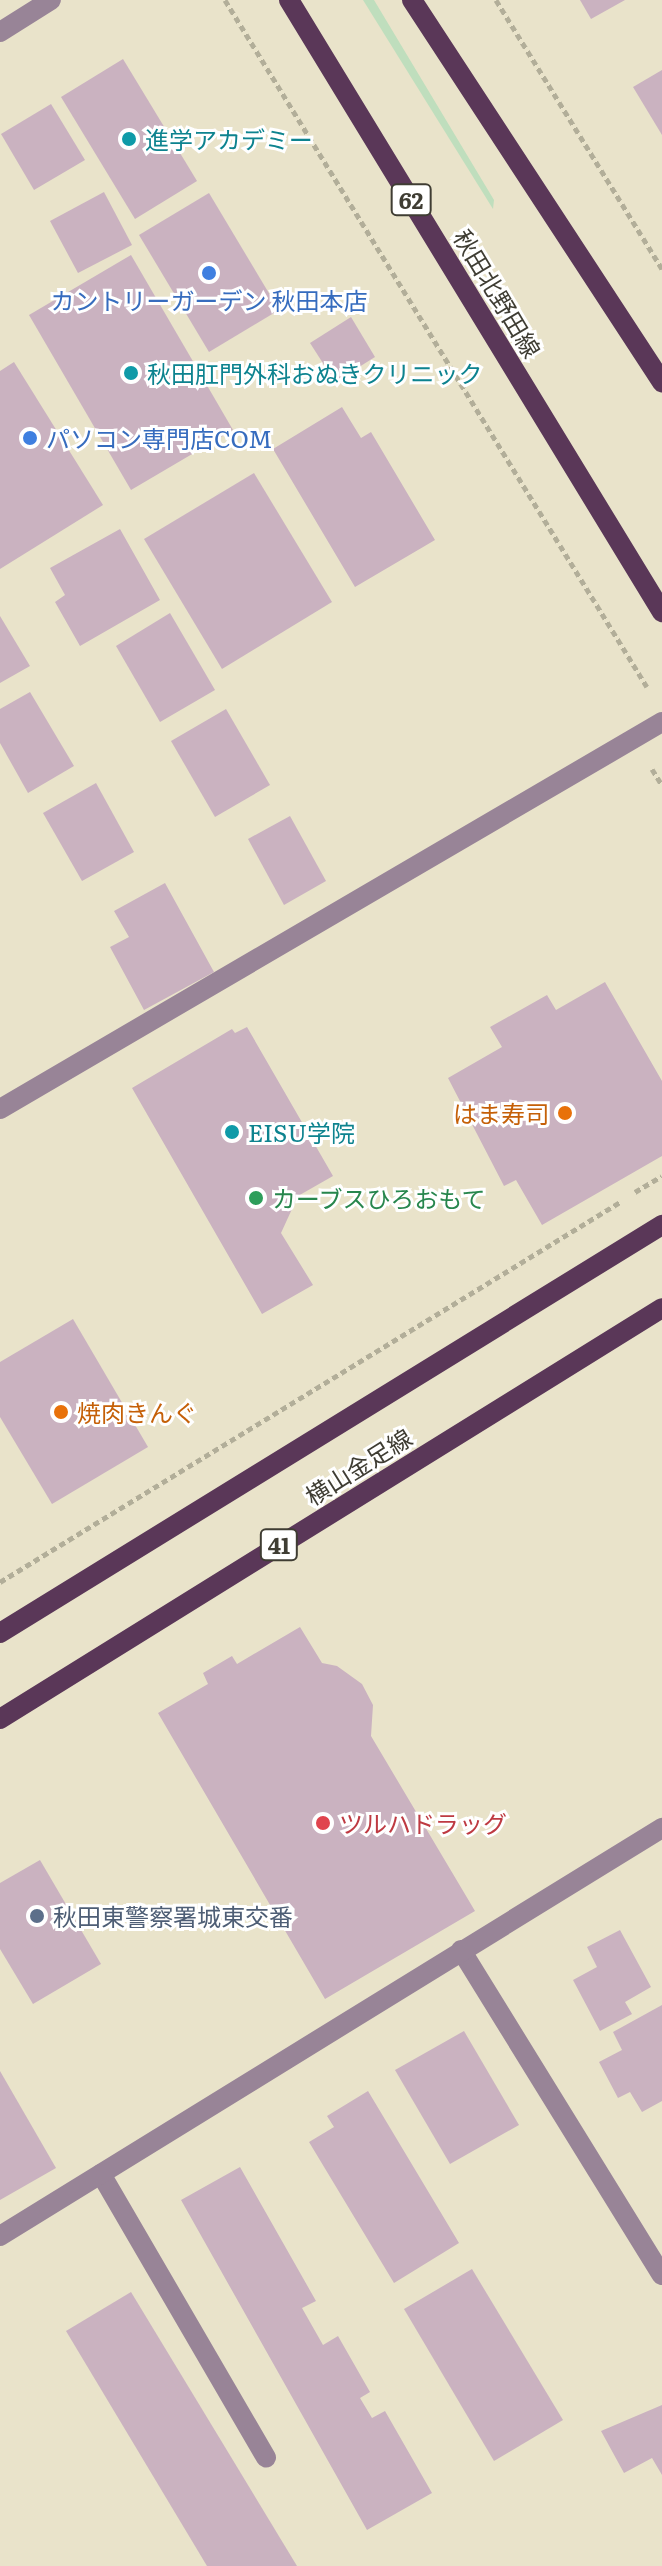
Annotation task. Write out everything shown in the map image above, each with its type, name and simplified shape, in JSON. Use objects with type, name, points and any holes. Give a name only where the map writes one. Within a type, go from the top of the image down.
[{"type":"main road","name":"秋田北野田線","points":[[289,0],[662,612]]},
{"type":"main road","points":[[412,0],[662,382]]},
{"type":"main road","name":"横山金足線","points":[[0,1633],[662,1225]]},
{"type":"main road","name":"横山金足線","points":[[0,1719],[662,1308]]},
{"type":"street","points":[[0,32],[51,0]]},
{"type":"street","points":[[0,1109],[662,722]]},
{"type":"street","points":[[0,2236],[662,1828]]},
{"type":"street","points":[[461,1950],[662,2275]]},
{"type":"street","points":[[101,2174],[266,2458]]},
{"type":"path","points":[[225,0],[654,698]]},
{"type":"path","points":[[496,0],[662,269]]},
{"type":"path","points":[[0,1582],[662,1176]]},
{"type":"green space","points":[[363,0],[374,0],[494,200],[493,209]]},
{"type":"building","points":[[580,0],[625,0],[591,19]]},
{"type":"building","name":"進学アカデミー","points":[[123,59],[197,181],[135,219],[61,97]]},
{"type":"building","points":[[662,70],[662,135],[633,87]]},
{"type":"building","points":[[51,104],[85,160],[34,190],[1,134]]},
{"type":"building","points":[[104,192],[132,245],[78,273],[50,221]]},
{"type":"building","name":"カントリーガーデン 秋田本店","points":[[209,193],[279,310],[209,352],[139,235]]},
{"type":"building","name":"秋田肛門外科おぬきクリニック","points":[[131,255],[233,430],[131,490],[29,315]]},
{"type":"building","points":[[351,317],[375,357],[335,382],[310,343]]},
{"type":"building","name":"パソコン専門店COM","points":[[14,362],[103,505],[0,569],[0,371]]},
{"type":"building","points":[[342,407],[361,438],[371,432],[435,540],[355,587],[273,449]]},
{"type":"building","points":[[254,473],[332,602],[222,669],[144,539]]},
{"type":"building","points":[[120,529],[160,600],[80,646],[55,602],[65,595],[50,568]]},
{"type":"building","points":[[170,613],[215,690],[160,722],[116,646]]},
{"type":"building","points":[[0,616],[30,666],[0,683]]},
{"type":"building","points":[[30,692],[74,766],[28,793],[0,743],[0,709]]},
{"type":"building","points":[[226,709],[270,785],[215,817],[171,741]]},
{"type":"building","points":[[96,783],[134,852],[82,881],[43,813]]},
{"type":"building","points":[[290,816],[326,881],[284,905],[248,839]]},
{"type":"building","points":[[165,883],[214,972],[144,1010],[110,947],[129,937],[114,911]]},
{"type":"building","name":"はま寿司","points":[[605,982],[662,1081],[662,1156],[542,1225],[516,1180],[504,1186],[448,1078],[502,1047],[490,1027],[547,995],[556,1010]]},
{"type":"building","name":"EISU学院","points":[[247,1027],[333,1176],[298,1196],[281,1233],[313,1285],[262,1314],[132,1088],[232,1029],[235,1033]]},
{"type":"building","points":[[73,1319],[148,1447],[52,1504],[0,1417],[0,1362]]},
{"type":"building","name":"ツルハドラッグ","points":[[300,1627],[322,1663],[337,1666],[362,1684],[373,1705],[371,1736],[475,1911],[325,1999],[158,1713],[208,1684],[203,1673],[232,1656],[237,1664]]},
{"type":"building","name":"秋田東警察署城東交番","points":[[40,1860],[101,1964],[33,2004],[0,1949],[0,1883]]},
{"type":"building","points":[[620,1930],[651,1987],[625,2002],[632,2014],[600,2031],[573,1980],[597,1967],[587,1947]]},
{"type":"building","points":[[662,2005],[662,2101],[642,2112],[630,2092],[618,2098],[599,2062],[622,2050],[613,2032]]},
{"type":"building","points":[[464,2031],[519,2125],[450,2164],[395,2070]]},
{"type":"building","points":[[0,2071],[56,2168],[0,2200]]},
{"type":"building","points":[[368,2091],[459,2243],[394,2283],[309,2142],[334,2127],[327,2116]]},
{"type":"building","points":[[240,2167],[316,2301],[302,2308],[323,2345],[338,2336],[370,2392],[360,2398],[372,2418],[385,2411],[432,2493],[367,2530],[181,2200]]},
{"type":"building","points":[[472,2269],[563,2420],[494,2461],[404,2309]]},
{"type":"building","points":[[131,2292],[297,2566],[207,2566],[66,2331]]},
{"type":"building","points":[[662,2405],[662,2475],[652,2458],[624,2473],[601,2431]]},
{"type":"place","name":"進学アカデミー","points":[[129,139]]},
{"type":"place","name":"カントリーガーデン 秋田本店","points":[[209,273]]},
{"type":"place","name":"秋田肛門外科おぬきクリニック","points":[[131,373]]},
{"type":"place","name":"パソコン専門店COM","points":[[30,438]]},
{"type":"place","name":"はま寿司","points":[[565,1113]]},
{"type":"place","name":"EISU学院","points":[[232,1132]]},
{"type":"place","name":"カーブスひろおもて","points":[[256,1198]]},
{"type":"place","name":"焼肉きんぐ","points":[[61,1412]]},
{"type":"place","name":"ツルハドラッグ","points":[[323,1823]]},
{"type":"place","name":"秋田東警察署城東交番","points":[[37,1916]]}]
